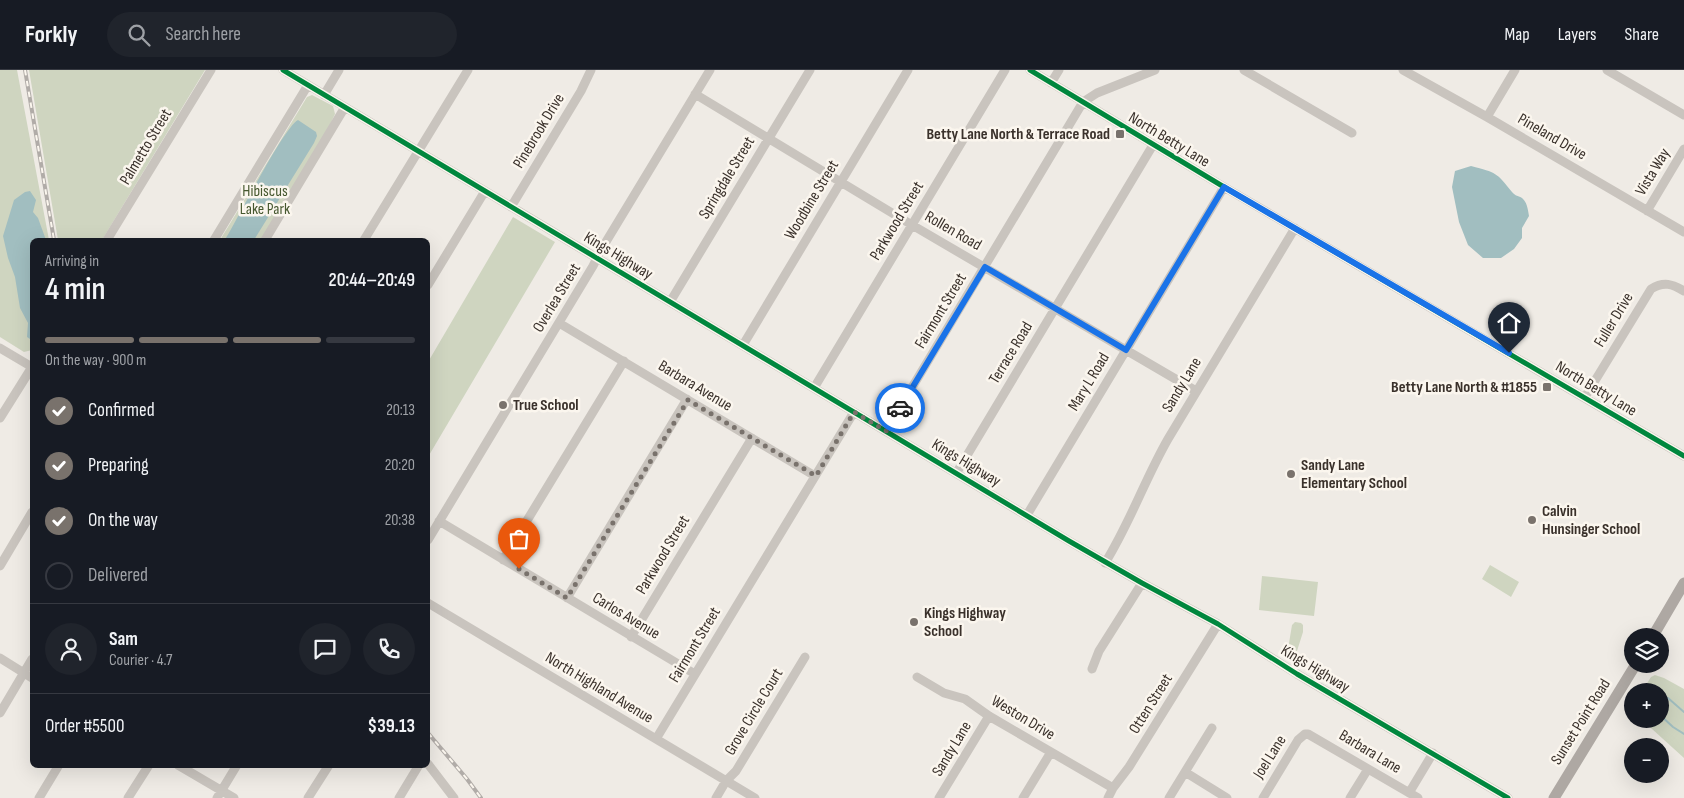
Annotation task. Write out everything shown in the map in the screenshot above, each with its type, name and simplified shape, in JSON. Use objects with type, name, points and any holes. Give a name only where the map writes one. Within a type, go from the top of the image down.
[{"type":"main road","points":[[1658,628],[1684,583]]},
{"type":"main road","name":"Sunset Point Road","points":[[1554,798],[1630,673]]},
{"type":"street","name":"Palmetto Street","points":[[109,238],[211,70]]},
{"type":"street","name":"Kings Highway","points":[[283,70],[1106,563],[1218,624],[1297,674],[1508,798]]},
{"type":"street","points":[[324,94],[339,70]]},
{"type":"street","points":[[365,238],[468,70]]},
{"type":"street","name":"Pinebrook Drive","points":[[511,207],[581,91],[591,70]]},
{"type":"street","name":"Overlea Street","points":[[430,537],[710,70]]},
{"type":"street","name":"Springdale Street","points":[[670,302],[810,70]]},
{"type":"street","name":"Woodbine Street","points":[[743,345],[908,70]]},
{"type":"street","name":"Parkwood Street","points":[[814,388],[1005,70]]},
{"type":"street","name":"North Betty Lane","points":[[1030,70],[1153,146],[1683,452]]},
{"type":"street","points":[[1051,83],[1059,70]]},
{"type":"street","points":[[1083,102],[1097,94],[1155,70]]},
{"type":"street","points":[[1244,70],[1352,133]]},
{"type":"street","name":"Pineland Drive","points":[[1403,70],[1684,232]]},
{"type":"street","points":[[1487,117],[1515,70]]},
{"type":"street","points":[[1607,70],[1684,115]]},
{"type":"street","points":[[215,238],[308,84]]},
{"type":"street","name":"Rollen Road","points":[[695,94],[912,225],[1196,391]]},
{"type":"street","name":"Fairmont Street","points":[[886,431],[1083,102]]},
{"type":"street","points":[[266,238],[345,107]]},
{"type":"street","name":"Terrace Road","points":[[957,472],[1153,146]]},
{"type":"street","name":"Vista Way","points":[[1647,211],[1684,150]]},
{"type":"street","name":"Mary L Road","points":[[1027,515],[1224,187]]},
{"type":"street","points":[[430,282],[485,191]]},
{"type":"street","name":"Sandy Lane","points":[[1106,563],[1127,525],[1156,460],[1295,228]]},
{"type":"street","name":"Fuller Drive","points":[[1585,397],[1651,289],[1668,284],[1684,291]]},
{"type":"street","name":"Barbara Avenue","points":[[559,323],[816,476]]},
{"type":"street","points":[[0,348],[30,366]]},
{"type":"street","points":[[503,560],[624,361]]},
{"type":"street","points":[[0,418],[30,370]]},
{"type":"street","points":[[567,598],[688,400]]},
{"type":"street","name":"Fairmont Street","points":[[656,739],[854,412]]},
{"type":"street","name":"Parkwood Street","points":[[631,637],[752,438]]},
{"type":"street","points":[[0,566],[30,515]]},
{"type":"street","name":"Carlos Avenue","points":[[439,521],[695,674]]},
{"type":"street","points":[[1092,669],[1099,651],[1142,583]]},
{"type":"street","name":"North Highland Avenue","points":[[430,604],[755,798]]},
{"type":"street","name":"Otten Street","points":[[1108,798],[1218,624]]},
{"type":"street","name":"Grove Circle Court","points":[[716,798],[726,781],[736,772],[805,657]]},
{"type":"street","points":[[0,658],[28,675],[0,713]]},
{"type":"street","name":"Weston Drive","points":[[917,677],[944,693],[965,699],[989,716],[1113,788]]},
{"type":"street","name":"Sandy Lane","points":[[940,798],[989,716]]},
{"type":"street","points":[[1169,798],[1212,728]]},
{"type":"street","name":"Barbara Lane","points":[[1305,734],[1312,736],[1418,798]]},
{"type":"street","name":"Joel Lane","points":[[1263,798],[1298,740],[1305,734]]},
{"type":"street","points":[[1023,798],[1051,752]]},
{"type":"street","points":[[1409,793],[1433,754]]},
{"type":"street","points":[[430,767],[454,798]]},
{"type":"street","points":[[39,798],[57,768]]},
{"type":"street","points":[[128,798],[147,768]]},
{"type":"street","points":[[182,768],[219,794],[234,798]]},
{"type":"street","points":[[219,794],[235,768]]},
{"type":"street","points":[[308,798],[327,768]]},
{"type":"street","points":[[399,798],[417,768]]},
{"type":"street","points":[[1350,798],[1368,769]]},
{"type":"street","points":[[1185,772],[1227,798]]},
{"type":"green space","points":[[0,70],[17,70],[49,238],[30,238],[30,350],[24,352],[0,337]]},
{"type":"green space","points":[[29,70],[205,70],[103,238],[58,238]]},
{"type":"green space","name":"Hibiscus Lake Park","points":[[312,95],[333,106],[335,114],[325,135],[263,238],[221,238],[307,97]]},
{"type":"green space","points":[[513,217],[555,242],[430,454],[430,359]]},
{"type":"green space","points":[[1490,565],[1519,582],[1511,597],[1482,579]]},
{"type":"green space","points":[[1262,576],[1318,582],[1314,616],[1259,610]]},
{"type":"green space","points":[[1295,622],[1303,625],[1303,632],[1297,651],[1288,649],[1292,625]]},
{"type":"green space","points":[[1655,675],[1664,678],[1684,689],[1684,758],[1669,744],[1669,738],[1662,738],[1651,728],[1669,728],[1669,683],[1647,683]]},
{"type":"water","name":"Hibiscus Lake Park","points":[[298,120],[316,132],[317,136],[314,143],[255,238],[226,238],[272,156],[291,126]]},
{"type":"water","points":[[1471,166],[1495,174],[1513,193],[1524,200],[1527,206],[1529,216],[1522,228],[1522,238],[1514,249],[1501,258],[1483,258],[1468,245],[1459,222],[1452,187],[1455,171]]},
{"type":"water","points":[[30,191],[36,200],[33,212],[38,218],[45,238],[30,238],[30,339],[27,337],[28,323],[20,308],[15,277],[3,236],[14,200],[25,192]]},
{"type":"waterway","points":[[1669,699],[1684,712]]},
{"type":"waterway","points":[[1669,723],[1684,734]]},
{"type":"railway","points":[[25,70],[54,238]]},
{"type":"railway","points":[[430,735],[481,798]]},
{"type":"cycle path","points":[[283,70],[1069,541],[1218,624],[1297,674],[1508,798]]},
{"type":"cycle path","points":[[1030,70],[1224,187],[1684,456]]},
{"type":"way so far","points":[[519,569],[567,598],[688,400],[816,476],[854,412],[886,431],[900,408]]},
{"type":"place","name":"Betty Lane North & Terrace Road","points":[[1120,134]]},
{"type":"place","name":"Betty Lane North & #1855","points":[[1547,387]]},
{"type":"place","name":"True School","points":[[503,405]]},
{"type":"place","name":"Sandy Lane Elementary School","points":[[1291,474]]},
{"type":"place","name":"Calvin Hunsinger School","points":[[1532,520]]},
{"type":"place","name":"Kings Highway School","points":[[914,622]]},
{"type":"route","points":[[900,408],[985,267],[1126,350],[1224,187],[1509,353]]}]
